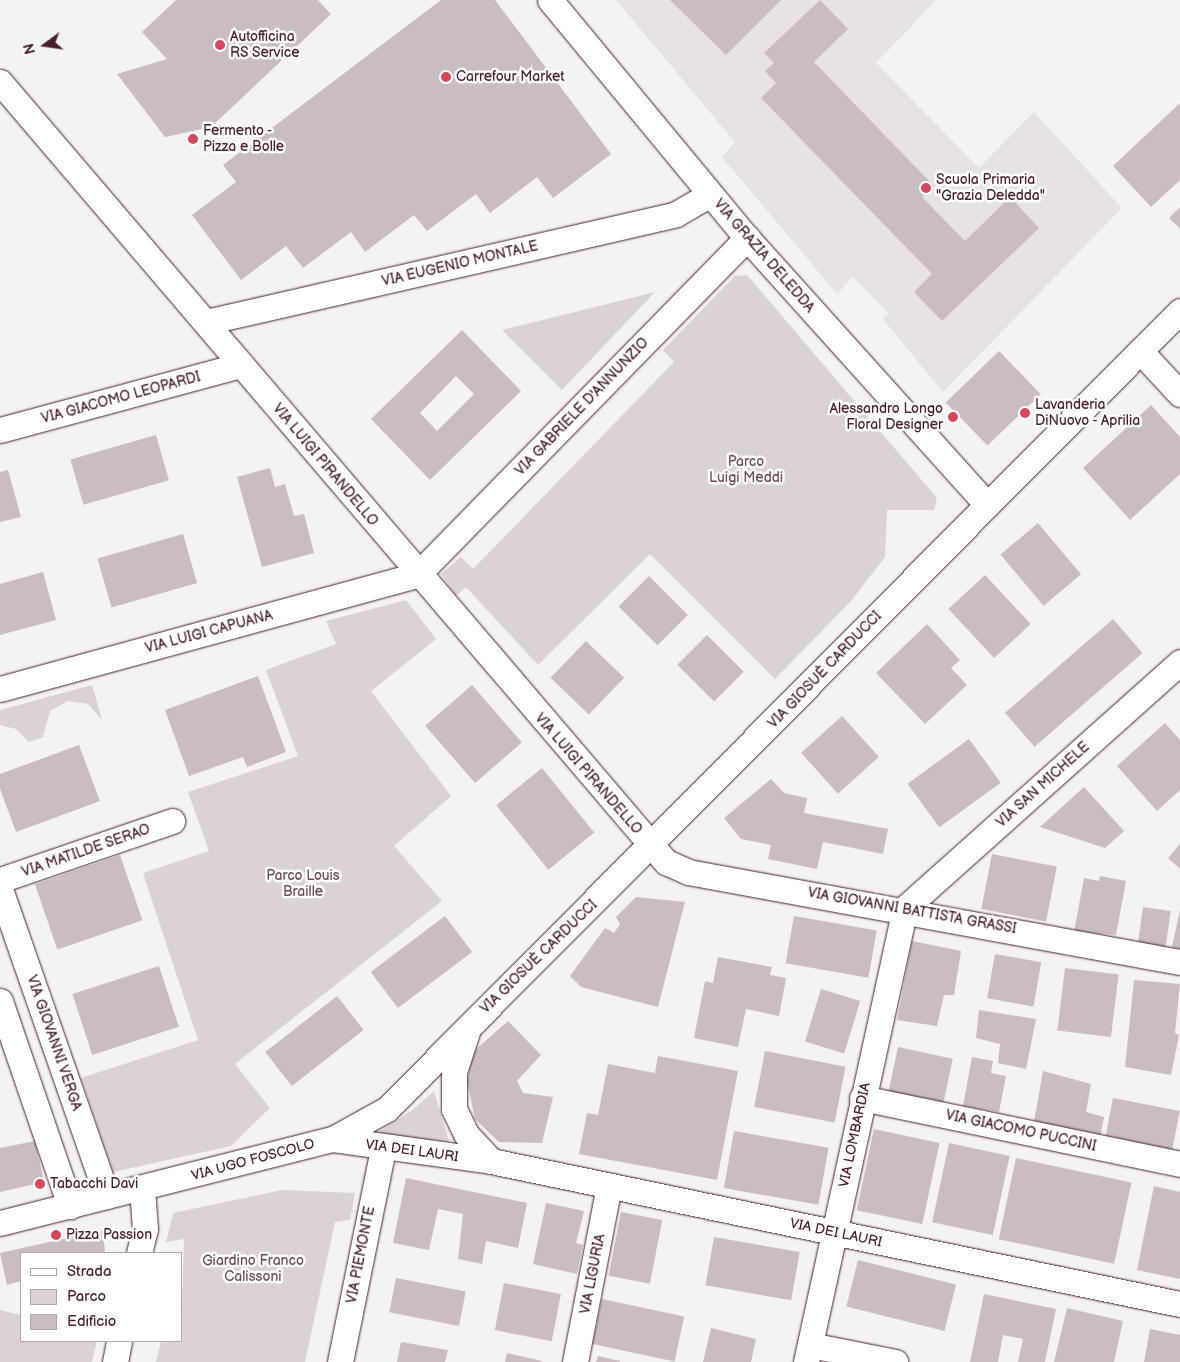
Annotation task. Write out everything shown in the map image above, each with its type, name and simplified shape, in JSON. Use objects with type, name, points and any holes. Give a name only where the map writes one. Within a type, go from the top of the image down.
[{"type":"street","name":"VIA GRAZIA DELEDDA","points":[[550,0],[747,238],[987,505]]},
{"type":"street","name":"VIA LUIGI PIRANDELLO","points":[[0,82],[206,322],[417,575],[651,848]]},
{"type":"street","name":"VIA EUGENIO MONTALE","points":[[206,322],[676,214],[710,194]]},
{"type":"street","name":"VIA GABRIELE D'ANNUNZIO","points":[[417,575],[747,238]]},
{"type":"street","name":"VIA GIOSUÈ CARDUCCI","points":[[468,1027],[651,848],[1180,311]]},
{"type":"street","points":[[1140,351],[1180,394]]},
{"type":"street","name":"VIA GIACOMO LEOPARDI","points":[[0,430],[242,366]]},
{"type":"street","name":"VIA LUIGI CAPUANA","points":[[0,689],[417,575]]},
{"type":"street","name":"VIA SAN MICHELE","points":[[905,908],[1180,662]]},
{"type":"street","name":"VIA MATILDE SERAO","points":[[0,880],[172,822]]},
{"type":"street","name":"VIA GIOVANNI BATTISTA GRASSI","points":[[651,848],[673,868],[688,872],[905,908],[1180,962]]},
{"type":"street","name":"VIA GIOVANNI VERGA","points":[[0,889],[107,1196]]},
{"type":"street","name":"VIA LOMBARDIA","points":[[808,1354],[862,1098],[905,908]]},
{"type":"street","points":[[0,1001],[5,1034],[70,1206]]},
{"type":"street","name":"VIA UGO FOSCOLO","points":[[0,1223],[333,1139],[387,1109],[468,1027]]},
{"type":"street","name":"VIA DEI LAURI","points":[[468,1027],[454,1072],[453,1103],[462,1129],[491,1161]]},
{"type":"street","name":"VIA GIACOMO PUCCINI","points":[[862,1098],[1180,1164]]},
{"type":"street","name":"VIA DEI LAURI","points":[[333,1139],[383,1149],[491,1161],[1180,1304]]},
{"type":"street","name":"VIA PIEMONTE","points":[[340,1362],[383,1149]]},
{"type":"street","name":"VIA LIGURIA","points":[[575,1362],[609,1186]]},
{"type":"street","points":[[139,1252],[145,1229],[142,1188]]},
{"type":"street","points":[[115,1362],[119,1342]]},
{"type":"street","points":[[808,1354],[895,1362]]},
{"type":"shaded area","name":"Scuola Primaria \"Grazia Deledda\"","points":[[616,0],[936,0],[876,63],[979,168],[1034,112],[1122,208],[943,392],[883,319],[889,314],[853,277],[837,294],[722,157],[735,142]]},
{"type":"green space","name":"Parco Luigi Meddi","points":[[747,275],[937,498],[934,510],[887,510],[885,557],[851,601],[775,679],[650,554],[538,665],[466,587],[456,596],[441,574],[461,557],[473,569],[674,362],[663,350],[735,276]]},
{"type":"green space","points":[[655,292],[562,390],[502,330]]},
{"type":"green space","name":"Parco Louis Braille","points":[[406,600],[436,639],[371,691],[451,796],[394,846],[442,901],[235,1064],[270,1108],[231,1146],[113,1172],[81,1078],[198,1040],[143,873],[209,851],[188,792],[298,756],[266,670],[336,644],[326,621]]},
{"type":"green space","points":[[92,685],[102,720],[88,704],[68,701],[50,711],[43,737],[29,742],[16,729],[0,725],[0,710]]},
{"type":"green space","points":[[434,1091],[449,1141],[373,1136],[411,1111]]},
{"type":"green space","name":"Giardino Franco Calissoni","points":[[282,1190],[355,1193],[350,1220],[335,1222],[305,1362],[156,1362],[161,1342],[182,1342],[184,1239],[166,1242],[173,1213]]},
{"type":"green space","points":[[0,1310],[20,1315],[20,1342],[97,1342],[92,1362],[0,1362]]},
{"type":"building","points":[[176,0],[318,0],[331,14],[211,127],[165,137],[117,74],[167,59],[142,32]]},
{"type":"building","name":"Carrefour Market","points":[[441,0],[495,0],[611,154],[553,198],[537,177],[490,213],[476,194],[427,231],[414,215],[365,252],[351,232],[303,268],[286,246],[241,280],[192,215],[236,182],[223,165]]},
{"type":"building","points":[[670,0],[781,0],[726,55]]},
{"type":"building","points":[[820,0],[848,29],[814,62],[934,186],[922,197],[965,241],[1010,197],[1039,228],[942,321],[914,292],[932,274],[761,98],[776,83],[765,71],[774,63],[764,53]]},
{"type":"building","points":[[1180,103],[1180,180],[1151,207],[1113,166]]},
{"type":"building","points":[[1180,207],[1180,229],[1169,218]]},
{"type":"building","points":[[462,330],[521,391],[430,480],[371,419]],"holes":[[[456,376],[474,394],[437,431],[420,413]]]},
{"type":"building","points":[[999,351],[1041,394],[987,446],[946,402]]},
{"type":"building","points":[[1151,405],[1180,437],[1180,474],[1130,520],[1083,468]]},
{"type":"building","points":[[156,435],[169,480],[83,505],[70,460]]},
{"type":"building","points":[[270,468],[275,487],[285,484],[294,516],[304,514],[314,553],[262,567],[237,477]]},
{"type":"building","points":[[8,470],[21,517],[0,522],[0,472]]},
{"type":"building","points":[[1038,523],[1081,574],[1044,606],[1000,554]]},
{"type":"building","points":[[183,534],[197,583],[112,608],[97,559]]},
{"type":"building","points":[[43,572],[56,620],[0,635],[0,584]]},
{"type":"building","points":[[985,575],[1031,624],[994,658],[948,609]]},
{"type":"building","points":[[649,576],[688,615],[657,645],[619,606]]},
{"type":"building","points":[[1113,619],[1143,653],[1035,747],[1005,713]]},
{"type":"building","points":[[927,624],[960,660],[951,668],[967,685],[925,724],[876,673]]},
{"type":"building","points":[[707,635],[744,672],[714,701],[677,665]]},
{"type":"building","points":[[586,641],[624,678],[589,715],[551,678]]},
{"type":"building","points":[[258,676],[286,752],[247,767],[243,757],[189,776],[165,710]]},
{"type":"building","points":[[472,685],[522,742],[475,783],[425,726]]},
{"type":"building","points":[[842,716],[879,757],[838,794],[801,753]]},
{"type":"building","points":[[1165,723],[1180,740],[1180,790],[1157,811],[1117,766]]},
{"type":"building","points":[[969,739],[1001,783],[939,827],[908,784]]},
{"type":"building","points":[[79,745],[100,801],[16,832],[0,789],[0,774]]},
{"type":"building","points":[[542,768],[594,833],[548,870],[496,805]]},
{"type":"building","points":[[771,779],[784,793],[807,798],[804,813],[888,829],[883,854],[823,842],[817,869],[768,859],[771,845],[741,839],[724,818]]},
{"type":"building","points":[[1084,787],[1124,831],[1105,848],[1040,827]]},
{"type":"building","points":[[1180,844],[1180,869],[1168,858]]},
{"type":"building","points":[[992,854],[1057,867],[1046,922],[981,909]]},
{"type":"building","points":[[120,855],[142,920],[57,950],[35,884]]},
{"type":"building","points":[[1100,876],[1126,881],[1116,935],[1074,932],[1084,878],[1099,881]]},
{"type":"building","points":[[636,897],[685,902],[658,1007],[581,987],[570,976],[605,928],[614,933],[620,924],[616,917]]},
{"type":"building","points":[[1143,907],[1171,911],[1165,951],[1137,947]]},
{"type":"building","points":[[1180,910],[1180,949],[1172,947]]},
{"type":"building","points":[[445,916],[472,952],[398,1008],[371,972]]},
{"type":"building","points":[[794,916],[877,931],[868,978],[786,963]]},
{"type":"building","points":[[912,941],[961,951],[954,995],[944,995],[937,1026],[897,1020]]},
{"type":"building","points":[[995,954],[1041,962],[1033,1006],[987,998]]},
{"type":"building","points":[[718,957],[772,967],[770,975],[786,978],[779,1016],[746,1009],[738,1047],[694,1038],[705,981],[713,983]]},
{"type":"building","points":[[159,966],[179,1027],[92,1055],[72,994]]},
{"type":"building","points":[[1065,968],[1119,975],[1111,1037],[1057,1031]]},
{"type":"building","points":[[1134,980],[1180,984],[1175,1033],[1179,1035],[1171,1075],[1125,1067]]},
{"type":"building","points":[[821,989],[860,1001],[844,1054],[805,1042]]},
{"type":"building","points":[[337,996],[363,1030],[292,1086],[265,1052]]},
{"type":"building","points":[[979,1010],[1036,1019],[1026,1069],[998,1063],[1000,1044],[976,1038]]},
{"type":"building","points":[[508,1021],[541,1055],[517,1081],[523,1093],[553,1097],[542,1143],[499,1142],[475,1119],[467,1081],[474,1051]]},
{"type":"building","points":[[898,1047],[953,1059],[942,1108],[888,1096]]},
{"type":"building","points":[[765,1051],[845,1067],[835,1123],[754,1107]]},
{"type":"building","points":[[658,1056],[738,1071],[717,1180],[579,1154],[587,1113],[598,1115],[608,1064],[655,1073]]},
{"type":"building","points":[[972,1057],[993,1061],[991,1073],[1006,1076],[999,1112],[963,1106]]},
{"type":"building","points":[[1043,1071],[1091,1084],[1086,1112],[1104,1117],[1100,1138],[1034,1122]]},
{"type":"building","points":[[1113,1098],[1180,1111],[1172,1149],[1106,1136]]},
{"type":"building","points":[[874,1129],[940,1143],[922,1224],[857,1210]]},
{"type":"building","points":[[734,1131],[829,1148],[818,1205],[724,1188]]},
{"type":"building","points":[[35,1141],[44,1182],[0,1192],[0,1148]]},
{"type":"building","points":[[949,1143],[1010,1156],[993,1235],[932,1222]]},
{"type":"building","points":[[1016,1158],[1131,1183],[1114,1264],[999,1239]]},
{"type":"building","points":[[406,1178],[527,1203],[518,1248],[486,1241],[482,1264],[458,1259],[463,1214],[438,1209],[429,1250],[393,1243]]},
{"type":"building","points":[[1154,1186],[1180,1192],[1180,1279],[1137,1270]]},
{"type":"building","points":[[546,1203],[584,1211],[576,1243],[583,1245],[577,1274],[533,1264]]},
{"type":"building","points":[[621,1212],[662,1220],[650,1284],[609,1276]]},
{"type":"building","points":[[103,1230],[105,1252],[20,1252],[20,1281],[7,1285],[0,1253]]},
{"type":"building","points":[[714,1237],[800,1252],[791,1300],[705,1285]]},
{"type":"building","points":[[858,1260],[956,1284],[944,1331],[846,1307]]},
{"type":"building","points":[[396,1278],[466,1292],[459,1326],[389,1312]]},
{"type":"building","points":[[504,1283],[561,1294],[552,1341],[495,1330]]},
{"type":"building","points":[[984,1294],[1056,1309],[1045,1362],[1018,1362],[1023,1339],[1003,1335],[998,1362],[970,1362]]},
{"type":"building","points":[[602,1299],[684,1316],[675,1361],[592,1344]]},
{"type":"building","points":[[1067,1308],[1123,1321],[1114,1362],[1054,1362]]},
{"type":"building","points":[[711,1328],[756,1339],[751,1362],[703,1362]]},
{"type":"building","points":[[1150,1329],[1180,1335],[1180,1362],[1144,1362]]},
{"type":"building","points":[[401,1342],[448,1350],[445,1362],[397,1362]]},
{"type":"building","points":[[507,1353],[542,1361],[542,1362],[505,1362]]},
{"type":"building","points":[[598,1356],[620,1361],[620,1362],[596,1362]]},
{"type":"place","name":"Autofficina RS Service","points":[[220,45]]},
{"type":"place","name":"Carrefour Market","points":[[446,77]]},
{"type":"place","name":"Fermento - Pizza e Bolle","points":[[193,139]]},
{"type":"place","name":"Scuola Primaria \"Grazia Deledda\"","points":[[926,188]]},
{"type":"place","name":"Lavanderia DiNuovo - Aprilia","points":[[1025,413]]},
{"type":"place","name":"Alessandro Longo Floral Designer","points":[[953,417]]},
{"type":"place","name":"Tabacchi Davi","points":[[40,1184]]},
{"type":"place","name":"Pizza Passion","points":[[56,1235]]}]
